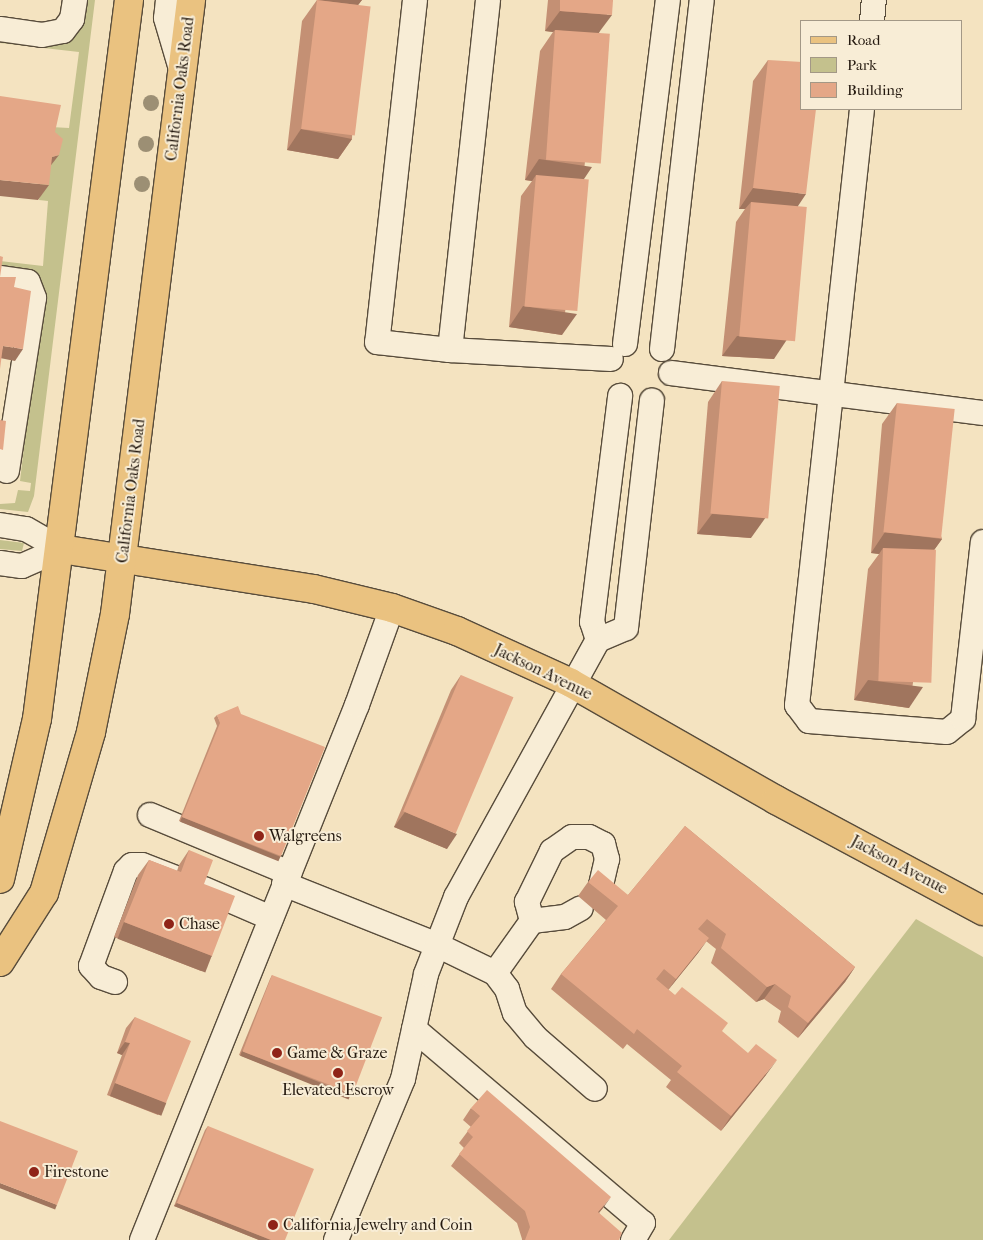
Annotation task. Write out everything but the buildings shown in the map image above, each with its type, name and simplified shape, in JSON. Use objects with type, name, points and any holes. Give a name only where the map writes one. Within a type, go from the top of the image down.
[{"type":"main road","points":[[0,879],[37,719],[61,549],[129,0]]},
{"type":"main road","name":"California Oaks Road","points":[[0,962],[46,884],[91,732],[120,587],[191,0]]},
{"type":"main road","name":"Jackson Avenue","points":[[61,549],[122,561],[314,589],[392,608],[457,631],[571,684],[983,911]]},
{"type":"street","points":[[0,29],[42,36],[64,31],[72,18],[75,0]]},
{"type":"street","points":[[168,0],[166,18],[182,74]]},
{"type":"street","points":[[415,0],[377,342],[450,350],[618,352],[644,340],[662,349],[668,358],[671,373],[667,387],[652,400],[631,402],[620,396],[610,380],[618,352],[668,0]]},
{"type":"street","points":[[450,350],[488,0]]},
{"type":"street","points":[[662,349],[702,0]]},
{"type":"street","points":[[872,20],[874,0]]},
{"type":"street","points":[[862,110],[797,705],[809,721],[947,732],[963,719],[983,542]]},
{"type":"street","points":[[0,278],[28,282],[34,298],[7,471]]},
{"type":"street","points":[[671,373],[983,413]]},
{"type":"street","points":[[598,640],[592,622],[620,396]]},
{"type":"street","points":[[336,1240],[403,1079],[426,974],[456,897],[571,684],[598,640],[626,628],[652,400]]},
{"type":"street","points":[[0,525],[26,530],[61,549]]},
{"type":"street","points":[[0,563],[22,566],[61,549]]},
{"type":"street","points":[[600,558],[634,562]]},
{"type":"street","points":[[142,1240],[287,879],[392,608]]},
{"type":"street","points":[[150,815],[495,973],[507,989],[515,1013],[535,1037],[595,1089]]},
{"type":"street","points":[[532,922],[527,902],[552,851],[572,837],[589,837],[603,844],[607,859],[601,885]]},
{"type":"street","points":[[115,982],[100,976],[91,966],[126,872],[132,865],[142,865],[174,877]]},
{"type":"street","points":[[198,887],[271,918]]},
{"type":"street","points":[[495,973],[532,922],[565,917],[581,908]]},
{"type":"street","points":[[414,1029],[643,1223],[633,1240]]},
{"type":"green space","points":[[84,0],[95,0],[34,496],[28,512],[0,509],[0,504],[15,503],[18,490],[30,491],[31,483],[20,481],[31,386],[0,261],[43,266],[48,201],[39,200],[42,173],[51,127],[69,128],[79,52],[0,43],[0,38],[53,44]]},
{"type":"green space","points":[[0,540],[24,543],[22,551],[0,549]]},
{"type":"green space","points":[[916,919],[983,957],[983,1240],[669,1240]]},
{"type":"place","name":"Walgreens","points":[[259,836]]},
{"type":"place","name":"Chase","points":[[169,924]]},
{"type":"place","name":"Game & Graze","points":[[277,1053]]},
{"type":"place","name":"Elevated Escrow","points":[[338,1073]]},
{"type":"place","name":"Firestone","points":[[34,1172]]},
{"type":"place","name":"California Jewelry and Coin","points":[[273,1225]]}]
